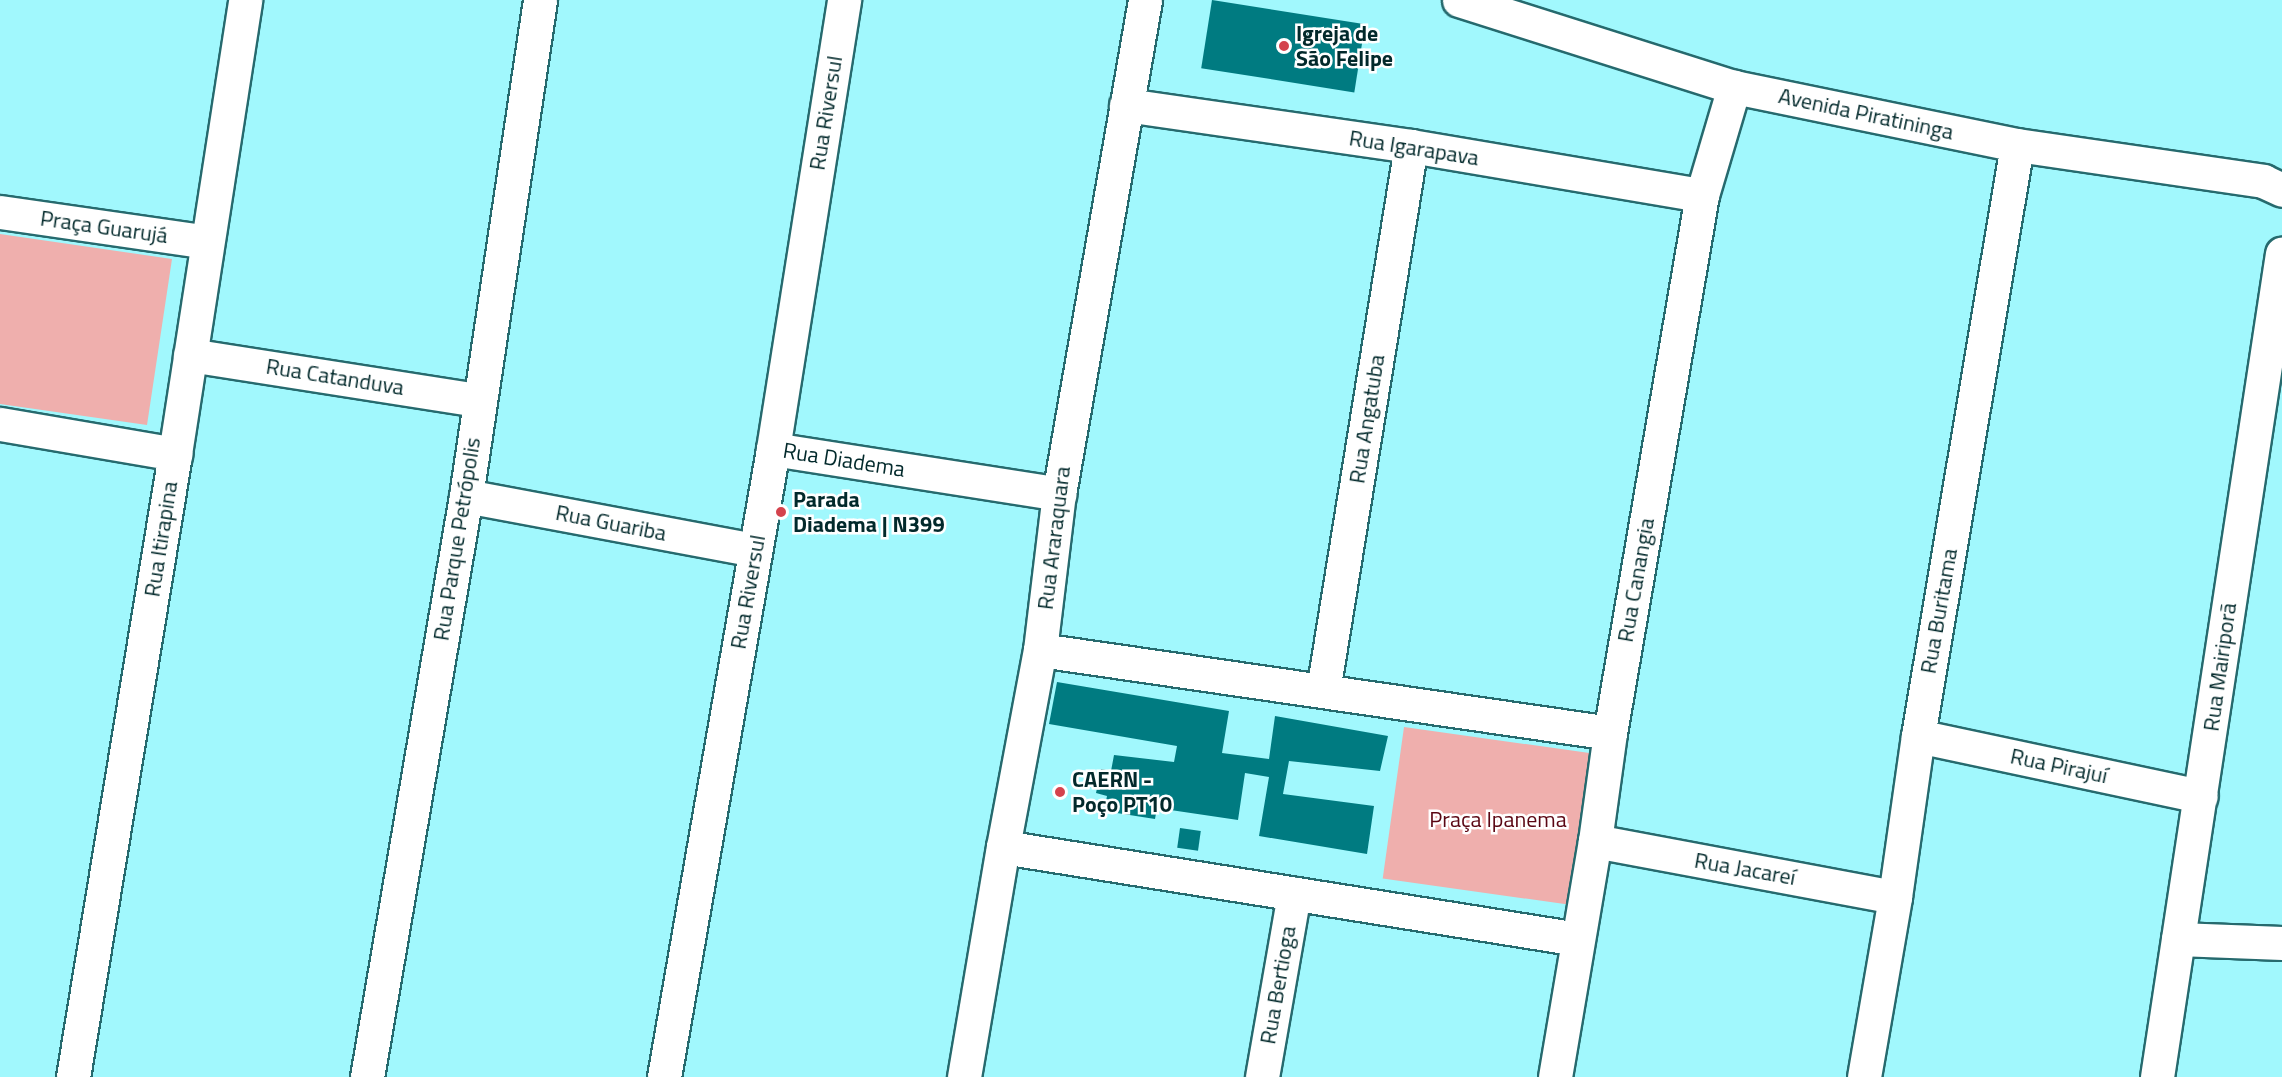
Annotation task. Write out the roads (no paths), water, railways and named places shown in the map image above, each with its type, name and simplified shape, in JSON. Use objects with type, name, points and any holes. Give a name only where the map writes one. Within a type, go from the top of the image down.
[{"type":"street","name":"Rua Itirapina","points":[[73,1077],[175,454],[245,0]]},
{"type":"street","name":"Rua Parque Petrópolis","points":[[366,1077],[466,496],[540,0]]},
{"type":"street","name":"Rua Riversul","points":[[664,1077],[773,449],[844,0]]},
{"type":"street","name":"Rua Araraquara","points":[[964,1077],[1003,847],[1040,650],[1059,494],[1145,0]]},
{"type":"street","name":"Avenida Piratininga","points":[[1459,0],[1734,87],[2017,145],[2263,181],[2282,190]]},
{"type":"street","name":"Rua Canangia","points":[[1555,1077],[1595,841],[1610,733],[1702,195],[1734,87]]},
{"type":"street","name":"Rua Igarapava","points":[[1126,105],[1411,146],[1702,195]]},
{"type":"street","name":"Rua Buritama","points":[[1864,1077],[1895,897],[1918,736],[2017,145]]},
{"type":"street","name":"Rua Angatuba","points":[[1323,691],[1411,146]]},
{"type":"street","name":"Praça Guarujá","points":[[0,212],[207,242]]},
{"type":"street","name":"Rua Mairiporã","points":[[2157,1077],[2281,255]]},
{"type":"street","name":"Rua Catanduva","points":[[190,355],[479,399]]},
{"type":"street","points":[[0,423],[175,454]]},
{"type":"street","name":"Rua Diadema","points":[[773,449],[1059,494]]},
{"type":"street","name":"Rua Guariba","points":[[466,496],[755,550]]},
{"type":"street","points":[[1040,650],[1610,733]]},
{"type":"street","name":"Rua Pirajuí","points":[[1918,736],[2201,796]]},
{"type":"street","name":"Rua Jacareí","points":[[1595,841],[1895,897]]},
{"type":"street","points":[[1003,847],[1578,939]]},
{"type":"street","name":"Rua Bertioga","points":[[1262,1077],[1294,894]]},
{"type":"street","points":[[2178,939],[2282,943]]},
{"type":"place","name":"Igreja de São Felipe","points":[[1284,46]]},
{"type":"place","name":"Parada Diadema | N399","points":[[781,512]]},
{"type":"place","name":"CAERN - Poço PT10","points":[[1060,792]]},
{"type":"park label","name":"Praça Ipanema","points":[[1498,820]]}]
